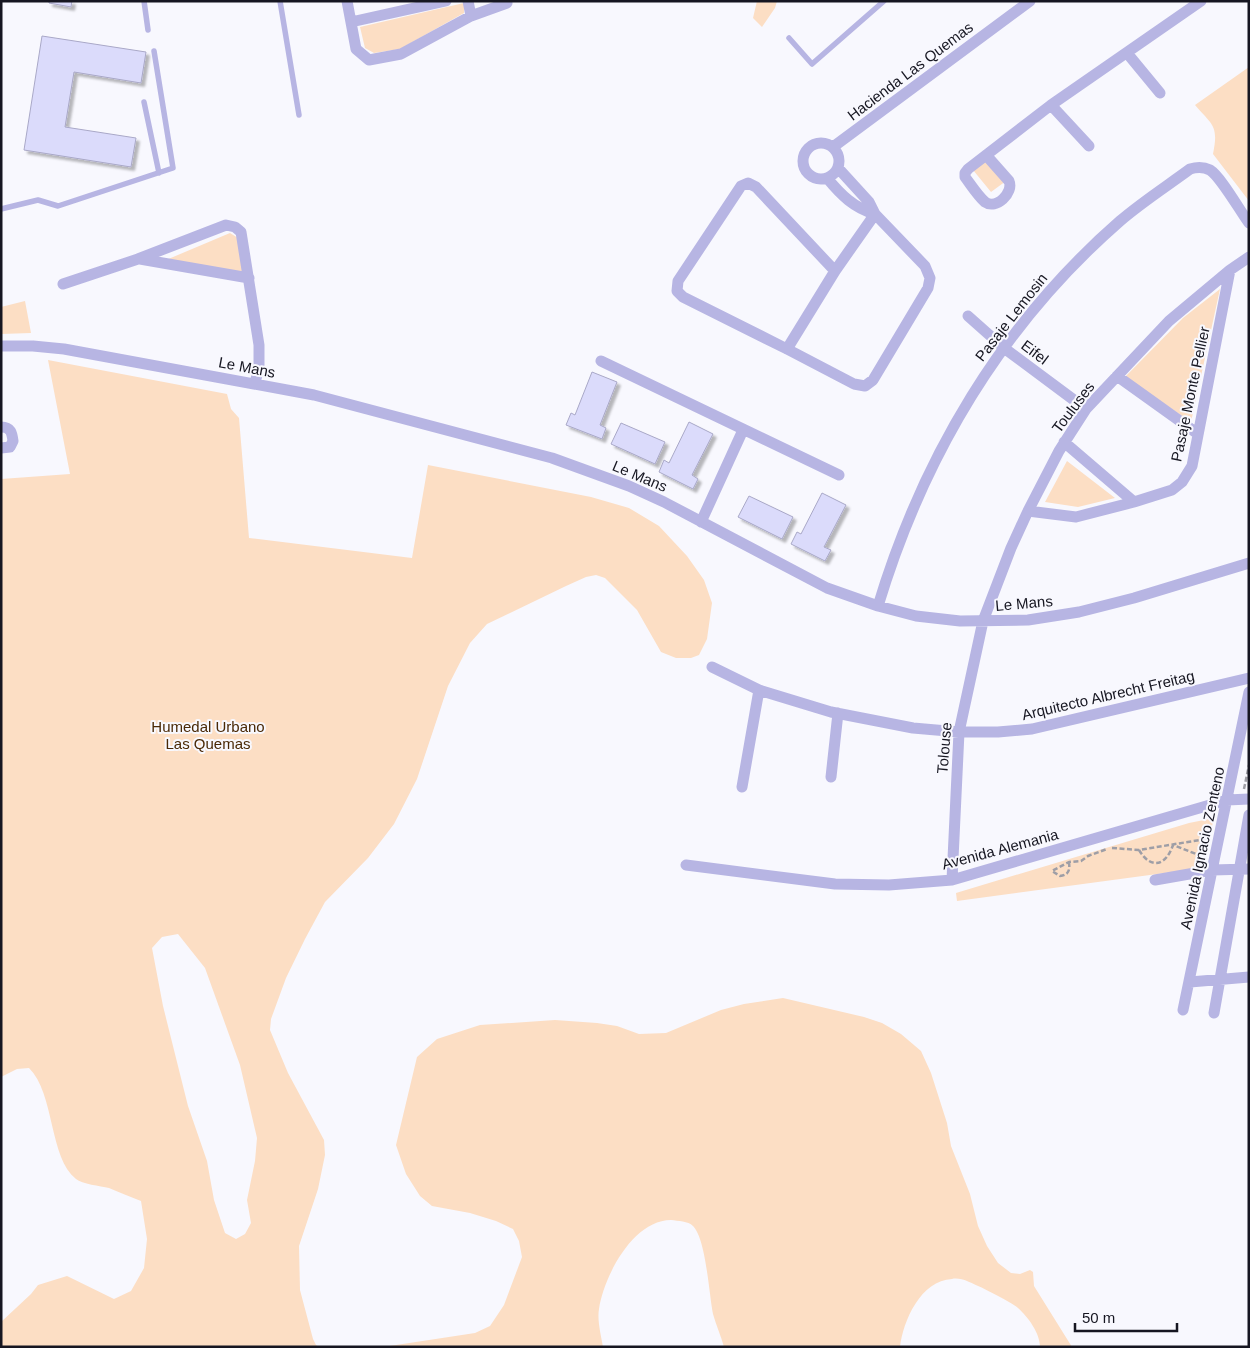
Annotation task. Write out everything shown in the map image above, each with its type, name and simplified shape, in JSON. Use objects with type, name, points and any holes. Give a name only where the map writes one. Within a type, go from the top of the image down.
[{"type":"street","points":[[347,1],[356,49],[369,60],[401,54],[471,16],[507,3]]},
{"type":"street","points":[[351,22],[446,1]]},
{"type":"street","points":[[468,1],[471,16]]},
{"type":"street","name":"Hacienda Las Quemas","points":[[833,147],[1030,1]]},
{"type":"street","points":[[986,155],[1051,105],[1201,1]]},
{"type":"street","points":[[1127,53],[1160,94]]},
{"type":"street","points":[[1051,105],[1089,146]]},
{"type":"street","points":[[819,142],[826,143],[838,153],[840,160],[838,168],[834,174],[827,178],[819,179],[812,177],[806,172],[803,165],[803,157],[806,150],[811,145],[819,142]]},
{"type":"street","name":"Pasaje Lemosin","points":[[878,606],[902,534],[932,465],[967,403],[1004,348],[1048,293],[1096,243],[1122,219],[1190,169],[1199,167],[1212,172],[1249,223]]},
{"type":"street","points":[[835,271],[756,187],[748,183],[741,186],[678,281],[677,290],[683,297],[854,384],[865,386],[873,380],[928,288],[930,278],[925,266],[875,214],[869,202],[838,168]]},
{"type":"street","points":[[827,178],[845,199],[863,210],[875,214]]},
{"type":"street","points":[[787,349],[835,271],[875,214]]},
{"type":"street","points":[[63,284],[138,259],[226,224],[235,226],[241,232],[259,345],[259,367],[255,383]]},
{"type":"street","name":"Touluses","points":[[983,621],[1010,548],[1064,442],[1086,409],[1169,321],[1230,270],[1249,257]]},
{"type":"street","points":[[138,259],[249,278]]},
{"type":"street","name":"Pasaje Monte Pellier","points":[[1028,511],[1076,517],[1165,492],[1182,482],[1192,466],[1230,270]]},
{"type":"street","name":"Eifel","points":[[968,316],[1004,348],[1086,409]]},
{"type":"street","name":"Le Mans","points":[[1,346],[33,346],[64,349],[255,383],[314,395],[552,458],[628,486],[664,502],[827,588],[897,612],[930,618],[960,621],[1028,620],[1079,612],[1134,598],[1249,562]]},
{"type":"street","points":[[601,361],[839,475]]},
{"type":"street","points":[[1117,376],[1198,434]]},
{"type":"street","points":[[1,427],[10,430],[13,441],[10,447],[1,448]]},
{"type":"street","points":[[701,522],[743,430]]},
{"type":"street","points":[[1064,442],[1134,502]]},
{"type":"street","name":"Tolouse","points":[[952,880],[959,732],[983,621]]},
{"type":"street","name":"Arquitecto Albrecht Freitag","points":[[712,667],[759,690],[838,713],[913,728],[959,732],[998,732],[1032,729],[1249,678]]},
{"type":"street","points":[[742,786],[759,690]]},
{"type":"street","name":"Avenida Ignacio Zenteno","points":[[1183,1010],[1249,692]]},
{"type":"street","points":[[831,778],[838,713]]},
{"type":"street","name":"Avenida Alemania","points":[[686,865],[835,884],[889,885],[952,880],[1227,800],[1249,799]]},
{"type":"street","points":[[1214,1013],[1244,869],[1249,815]]},
{"type":"street","points":[[1155,880],[1213,866],[1244,869]]},
{"type":"street","points":[[1190,982],[1249,977]]},
{"type":"lane","points":[[144,1],[148,30]]},
{"type":"lane","points":[[280,1],[299,115]]},
{"type":"lane","points":[[789,38],[812,64],[884,1]]},
{"type":"lane","points":[[1,209],[38,200],[58,206],[174,168],[154,51]]},
{"type":"lane","points":[[144,102],[159,173]]},
{"type":"path","points":[[1069,862],[1070,868],[1065,876],[1060,876],[1052,870],[1069,862],[1081,861],[1088,856],[1111,848],[1139,850],[1219,837]]},
{"type":"path","points":[[1139,850],[1142,856],[1149,862],[1158,864],[1170,855],[1173,845]]},
{"type":"path","points":[[1173,845],[1213,866]]},
{"type":"green space","points":[[757,1],[777,1],[775,8],[762,27],[753,18]]},
{"type":"green space","points":[[464,3],[464,13],[400,49],[374,53],[365,48],[360,27]]},
{"type":"green space","points":[[1249,67],[1249,201],[1213,154],[1215,137],[1213,126],[1195,105]]},
{"type":"green space","points":[[988,158],[1006,181],[991,192],[973,170]]},
{"type":"green space","points":[[230,233],[238,238],[245,273],[166,260]]},
{"type":"green space","points":[[1220,289],[1191,422],[1125,377],[1183,318]]},
{"type":"green space","points":[[25,301],[31,333],[1,334],[1,307]]},
{"type":"green space","name":"Humedal Urbano Las Quemas","points":[[48,360],[227,394],[231,409],[239,418],[249,538],[412,558],[428,465],[591,497],[629,508],[659,526],[687,556],[704,580],[712,603],[707,639],[699,655],[691,658],[676,658],[661,652],[637,610],[605,578],[596,575],[586,577],[487,624],[470,643],[448,686],[417,779],[394,824],[368,858],[325,902],[305,939],[286,978],[271,1019],[270,1030],[288,1073],[324,1140],[325,1155],[318,1189],[299,1246],[300,1290],[313,1339],[319,1347],[1,1347],[1,1322],[38,1285],[67,1276],[114,1299],[131,1291],[144,1268],[147,1239],[141,1201],[109,1188],[79,1181],[67,1169],[56,1142],[44,1093],[29,1068],[17,1069],[1,1077],[1,479],[70,474]],"holes":[[[178,934],[205,968],[240,1065],[257,1138],[255,1161],[247,1200],[251,1223],[245,1234],[236,1239],[225,1233],[214,1200],[207,1161],[188,1106],[163,1006],[152,948],[162,937]]]},
{"type":"green space","points":[[1067,461],[1115,498],[1078,507],[1045,502]]},
{"type":"green space","points":[[1214,818],[1202,868],[957,901],[956,893],[1189,823]]},
{"type":"green space","points":[[783,998],[882,1023],[901,1034],[921,1051],[931,1073],[947,1123],[951,1146],[970,1194],[978,1226],[987,1246],[998,1263],[1011,1273],[1020,1274],[1030,1270],[1033,1272],[1034,1286],[1072,1347],[1040,1347],[1038,1336],[1033,1326],[1018,1308],[978,1286],[964,1280],[955,1279],[941,1281],[931,1286],[923,1294],[910,1314],[900,1347],[724,1347],[713,1314],[701,1242],[693,1226],[688,1223],[671,1220],[657,1222],[644,1229],[633,1239],[614,1266],[607,1281],[599,1309],[603,1347],[383,1347],[475,1333],[490,1326],[504,1305],[522,1257],[519,1241],[513,1229],[496,1221],[470,1213],[432,1206],[420,1196],[406,1174],[396,1145],[417,1057],[437,1039],[480,1025],[555,1020],[617,1026],[639,1034],[666,1033],[721,1010],[744,1004]]},
{"type":"building","points":[[49,1],[72,1],[71,7],[49,3]]},
{"type":"building","points":[[42,36],[146,52],[141,83],[74,72],[65,127],[136,138],[131,167],[24,150]]},
{"type":"building","points":[[592,372],[617,382],[600,425],[606,428],[602,439],[566,425],[571,413],[575,415]]},
{"type":"building","points":[[689,422],[713,434],[692,475],[698,479],[693,489],[659,472],[664,460],[669,463]]},
{"type":"building","points":[[621,423],[665,442],[655,464],[611,444]]},
{"type":"building","points":[[822,493],[846,505],[824,547],[831,550],[825,561],[791,544],[797,532],[801,534]]},
{"type":"building","points":[[749,496],[793,517],[782,539],[738,517]]}]
